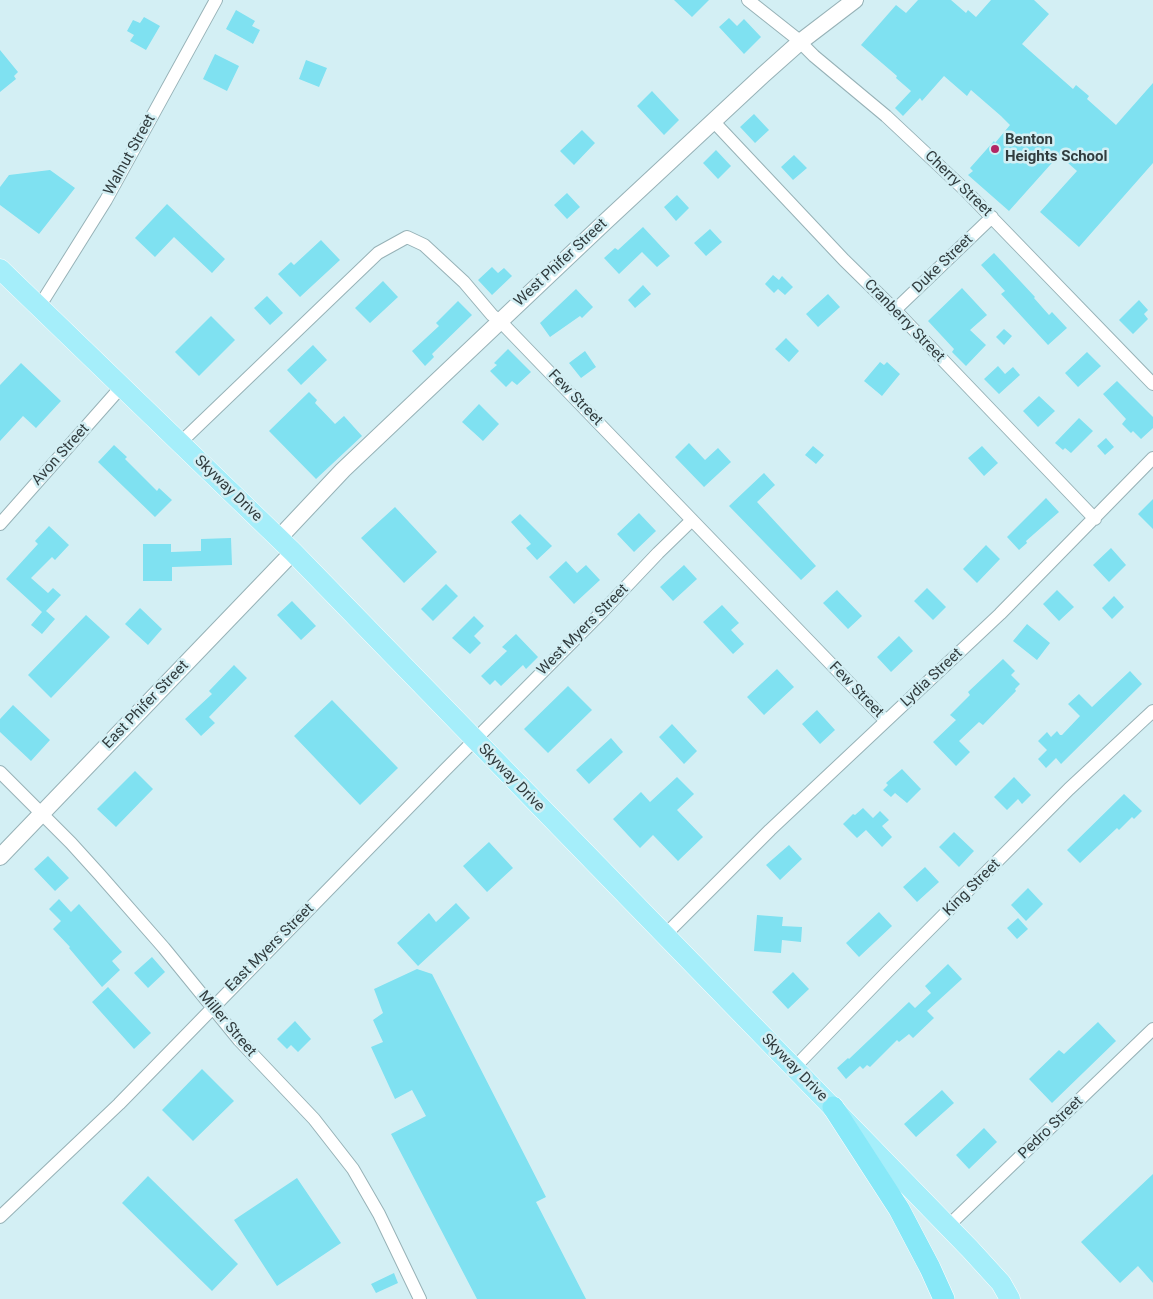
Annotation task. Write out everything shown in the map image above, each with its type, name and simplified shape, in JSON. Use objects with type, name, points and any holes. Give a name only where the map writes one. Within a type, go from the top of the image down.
[{"type":"highway","points":[[833,1107],[899,1208],[944,1299]]},
{"type":"main road","name":"Skyway Drive","points":[[0,269],[286,545],[948,1226],[1001,1283],[1010,1299]]},
{"type":"street","name":"Walnut Street","points":[[39,307],[106,200],[216,0]]},
{"type":"street","name":"Cherry Street","points":[[748,0],[886,116],[992,217],[1153,384]]},
{"type":"street","name":"West Phifer Street","points":[[286,545],[343,470],[800,42],[855,0]]},
{"type":"street","name":"Cranberry Street","points":[[714,122],[844,260],[895,310],[1094,519]]},
{"type":"street","name":"Duke Street","points":[[895,310],[992,217]]},
{"type":"street","name":"Few Street","points":[[180,443],[378,253],[407,237],[424,245],[464,282],[492,315],[500,321],[886,721]]},
{"type":"street","name":"Avon Street","points":[[0,524],[122,386]]},
{"type":"street","name":"Lydia Street","points":[[665,935],[770,830],[1000,614],[1153,458]]},
{"type":"street","name":"West Myers Street","points":[[474,740],[692,520]]},
{"type":"street","name":"East Phifer Street","points":[[0,857],[42,814],[286,545]]},
{"type":"street","name":"King Street","points":[[794,1068],[1069,789],[1153,712]]},
{"type":"street","name":"East Myers Street","points":[[0,1217],[118,1104],[474,740]]},
{"type":"street","name":"Miller Street","points":[[0,772],[100,875],[213,1006],[239,1040],[314,1119],[353,1168],[379,1214],[420,1299]]},
{"type":"street","name":"Pedro Street","points":[[948,1226],[1153,1029]]},
{"type":"building","points":[[674,0],[709,0],[692,17]]},
{"type":"building","points":[[918,0],[951,0],[966,13],[968,10],[976,17],[991,0],[1034,0],[1049,14],[1022,44],[1073,89],[1076,85],[1089,96],[1087,99],[1116,125],[1153,83],[1153,163],[1079,247],[1040,212],[1077,171],[1059,155],[1009,211],[968,175],[973,171],[970,168],[1010,125],[1001,116],[971,90],[967,96],[944,76],[922,101],[920,98],[903,116],[895,108],[911,91],[896,78],[897,76],[861,45],[896,5],[906,13]]},
{"type":"building","points":[[236,10],[255,21],[252,26],[260,30],[253,44],[226,29]]},
{"type":"building","points":[[144,17],[160,26],[146,50],[130,41],[134,35],[127,31],[133,20],[140,23]]},
{"type":"building","points":[[729,18],[737,26],[744,19],[761,37],[744,54],[719,27]]},
{"type":"building","points":[[0,50],[18,72],[14,76],[16,79],[0,92]]},
{"type":"building","points":[[215,54],[239,66],[227,91],[203,79]]},
{"type":"building","points":[[306,60],[327,68],[319,87],[299,79]]},
{"type":"building","points":[[652,91],[679,120],[664,135],[637,106]]},
{"type":"building","points":[[754,114],[769,130],[755,143],[740,127]]},
{"type":"building","points":[[582,130],[595,143],[574,165],[560,151]]},
{"type":"building","points":[[716,150],[731,166],[718,179],[703,163]]},
{"type":"building","points":[[794,155],[807,168],[793,180],[781,167]]},
{"type":"building","points":[[50,170],[75,188],[39,234],[0,205],[0,187],[9,175]]},
{"type":"building","points":[[567,193],[580,207],[567,219],[554,205]]},
{"type":"building","points":[[677,195],[689,208],[676,221],[664,207]]},
{"type":"building","points":[[167,204],[225,259],[212,273],[174,237],[155,257],[135,238]]},
{"type":"building","points":[[643,227],[670,256],[657,267],[642,252],[619,274],[604,258],[615,248],[618,250]]},
{"type":"building","points":[[710,229],[722,242],[706,256],[694,243]]},
{"type":"building","points":[[321,240],[340,260],[300,297],[278,274],[291,262],[294,265]]},
{"type":"building","points":[[994,253],[1049,315],[1052,312],[1067,328],[1048,345],[1001,294],[1005,291],[981,265]]},
{"type":"building","points":[[492,267],[498,273],[504,268],[512,276],[492,295],[478,280]]},
{"type":"building","points":[[773,275],[779,280],[782,276],[793,287],[785,295],[778,289],[774,293],[765,284]]},
{"type":"building","points":[[383,281],[398,297],[370,323],[355,308]]},
{"type":"building","points":[[643,285],[651,294],[635,308],[628,300]]},
{"type":"building","points":[[962,288],[987,315],[970,330],[986,345],[966,366],[952,352],[954,349],[928,321]]},
{"type":"building","points":[[576,289],[593,307],[582,318],[580,316],[550,337],[540,323]]},
{"type":"building","points":[[828,294],[840,307],[818,327],[806,314]]},
{"type":"building","points":[[267,296],[283,313],[270,325],[254,308]]},
{"type":"building","points":[[1139,300],[1148,310],[1144,314],[1148,319],[1133,334],[1119,320]]},
{"type":"building","points":[[458,301],[472,315],[432,354],[434,357],[425,366],[412,351],[439,326],[436,323]]},
{"type":"building","points":[[211,316],[235,340],[199,376],[175,352]]},
{"type":"building","points":[[1004,329],[1012,336],[1004,345],[996,337]]},
{"type":"building","points":[[786,338],[799,351],[789,362],[775,349]]},
{"type":"building","points":[[313,345],[327,360],[301,385],[287,370]]},
{"type":"building","points":[[508,349],[531,372],[517,385],[512,381],[506,387],[490,371],[497,365],[494,363]]},
{"type":"building","points":[[585,351],[596,367],[581,378],[569,363]]},
{"type":"building","points":[[1087,352],[1101,366],[1078,387],[1065,373]]},
{"type":"building","points":[[880,362],[884,365],[887,362],[900,374],[882,396],[864,381]]},
{"type":"building","points":[[21,363],[61,401],[36,428],[23,416],[0,441],[0,385]]},
{"type":"building","points":[[998,366],[1005,374],[1013,367],[1020,375],[999,394],[984,379]]},
{"type":"building","points":[[1117,381],[1153,417],[1153,428],[1141,439],[1122,424],[1126,419],[1103,394]]},
{"type":"building","points":[[309,392],[317,400],[315,403],[335,424],[344,416],[362,436],[316,479],[269,431]]},
{"type":"building","points":[[1039,396],[1055,411],[1038,427],[1023,411]]},
{"type":"building","points":[[479,404],[499,424],[483,441],[462,422]]},
{"type":"building","points":[[1079,418],[1093,431],[1071,453],[1065,448],[1063,450],[1055,443]]},
{"type":"building","points":[[1106,438],[1114,447],[1105,455],[1097,446]]},
{"type":"building","points":[[689,443],[705,460],[718,448],[731,462],[704,487],[675,457]]},
{"type":"building","points":[[114,445],[127,457],[125,459],[157,491],[159,488],[172,500],[155,517],[98,462]]},
{"type":"building","points":[[813,446],[824,455],[816,464],[805,455]]},
{"type":"building","points":[[982,446],[998,463],[984,476],[968,458]]},
{"type":"building","points":[[764,473],[775,485],[757,502],[816,566],[801,580],[729,506]]},
{"type":"building","points":[[1046,498],[1059,512],[1026,541],[1027,543],[1019,550],[1007,537]]},
{"type":"building","points":[[1153,499],[1153,529],[1138,514]]},
{"type":"building","points":[[395,507],[437,552],[404,583],[361,538]]},
{"type":"building","points":[[639,513],[656,531],[634,552],[617,534]]},
{"type":"building","points":[[520,514],[552,546],[537,560],[526,548],[531,544],[511,522]]},
{"type":"building","points":[[49,526],[69,545],[55,560],[52,557],[31,578],[48,593],[53,588],[61,595],[46,611],[55,619],[42,634],[31,625],[42,612],[6,579],[38,544],[35,541]]},
{"type":"building","points":[[231,538],[232,565],[172,567],[172,581],[143,581],[143,544],[171,544],[171,552],[201,551],[201,539]]},
{"type":"building","points":[[986,545],[1000,559],[977,583],[963,569]]},
{"type":"building","points":[[1111,548],[1126,565],[1109,582],[1093,565]]},
{"type":"building","points":[[566,561],[577,573],[586,565],[600,580],[574,604],[549,577]]},
{"type":"building","points":[[684,565],[697,579],[673,601],[660,587]]},
{"type":"building","points":[[446,584],[458,596],[433,621],[421,609]]},
{"type":"building","points":[[927,588],[946,607],[933,620],[914,601]]},
{"type":"building","points":[[837,590],[862,616],[848,629],[823,603]]},
{"type":"building","points":[[1057,590],[1074,607],[1059,621],[1043,604]]},
{"type":"building","points":[[1114,596],[1124,607],[1112,619],[1102,608]]},
{"type":"building","points":[[292,601],[316,626],[301,640],[277,615]]},
{"type":"building","points":[[722,605],[739,623],[731,630],[744,644],[733,654],[703,622]]},
{"type":"building","points":[[140,608],[162,629],[148,645],[125,624]]},
{"type":"building","points":[[86,615],[110,637],[51,698],[28,675]]},
{"type":"building","points":[[474,616],[484,626],[474,636],[481,643],[470,654],[452,638]]},
{"type":"building","points":[[1027,624],[1050,643],[1037,660],[1013,641]]},
{"type":"building","points":[[516,634],[538,657],[526,669],[523,665],[501,686],[495,680],[490,685],[481,676],[507,651],[502,647]]},
{"type":"building","points":[[899,636],[913,651],[891,672],[877,657]]},
{"type":"building","points":[[1003,659],[1015,671],[1011,675],[1020,684],[1015,689],[1016,691],[983,725],[979,722],[959,741],[970,752],[956,766],[933,742],[956,720],[950,715],[970,695],[968,692]]},
{"type":"building","points":[[234,665],[247,678],[209,717],[215,723],[201,736],[185,719],[212,694],[209,691]]},
{"type":"building","points":[[777,669],[794,687],[764,715],[747,697]]},
{"type":"building","points":[[1130,671],[1142,684],[1061,764],[1056,758],[1046,768],[1038,759],[1047,750],[1038,741],[1047,732],[1051,737],[1057,731],[1062,735],[1080,716],[1068,704],[1079,694],[1092,707]]},
{"type":"building","points":[[568,686],[592,710],[548,753],[524,729]]},
{"type":"building","points":[[332,700],[398,768],[360,805],[294,736]]},
{"type":"building","points":[[13,705],[50,740],[31,761],[0,732],[0,719]]},
{"type":"building","points":[[817,710],[835,730],[820,744],[802,724]]},
{"type":"building","points":[[672,724],[697,751],[684,764],[659,737]]},
{"type":"building","points":[[611,738],[623,752],[589,784],[576,770]]},
{"type":"building","points":[[902,769],[921,789],[907,803],[895,793],[891,797],[883,790],[888,785],[886,783]]},
{"type":"building","points":[[135,771],[153,789],[116,827],[97,809]]},
{"type":"building","points":[[677,777],[694,794],[677,810],[703,837],[678,861],[653,835],[640,848],[613,819],[641,792],[650,802]]},
{"type":"building","points":[[1014,777],[1031,795],[1022,804],[1018,799],[1007,810],[994,797]]},
{"type":"building","points":[[1124,794],[1142,811],[1134,819],[1132,817],[1119,830],[1117,828],[1080,863],[1067,850]]},
{"type":"building","points":[[863,808],[873,818],[880,811],[889,820],[882,826],[892,837],[882,847],[866,830],[857,838],[843,824],[853,814],[855,815]]},
{"type":"building","points":[[954,832],[974,851],[959,867],[939,847]]},
{"type":"building","points":[[489,842],[513,868],[487,892],[463,866]]},
{"type":"building","points":[[789,845],[802,859],[780,880],[766,865]]},
{"type":"building","points":[[48,856],[69,878],[55,891],[34,869]]},
{"type":"building","points":[[925,867],[939,882],[917,902],[903,887]]},
{"type":"building","points":[[1028,888],[1043,904],[1026,921],[1011,905]]},
{"type":"building","points":[[59,899],[71,912],[79,904],[122,952],[112,961],[120,970],[102,987],[53,929],[61,921],[49,909]]},
{"type":"building","points":[[456,903],[470,918],[418,966],[397,943],[429,913],[436,922]]},
{"type":"building","points":[[879,912],[892,926],[859,957],[846,943]]},
{"type":"building","points":[[757,915],[783,917],[782,926],[802,927],[801,942],[782,940],[781,953],[754,951]]},
{"type":"building","points":[[1018,918],[1028,929],[1017,939],[1007,928]]},
{"type":"building","points":[[152,957],[165,972],[148,988],[134,973]]},
{"type":"building","points":[[948,964],[962,979],[927,1011],[934,1018],[913,1038],[909,1034],[899,1042],[897,1040],[870,1067],[867,1065],[863,1069],[860,1066],[846,1079],[837,1068],[909,1002],[915,1008],[931,993],[925,986]]},
{"type":"building","points":[[417,969],[432,974],[546,1197],[536,1202],[586,1299],[477,1299],[391,1134],[426,1116],[412,1090],[395,1099],[371,1047],[383,1042],[373,1020],[383,1013],[374,989]]},
{"type":"building","points":[[793,972],[809,989],[788,1009],[772,992]]},
{"type":"building","points":[[108,987],[151,1033],[134,1049],[92,1002]]},
{"type":"building","points":[[295,1021],[311,1039],[298,1052],[291,1045],[287,1049],[277,1039]]},
{"type":"building","points":[[1098,1022],[1116,1041],[1052,1103],[1029,1079],[1059,1050],[1064,1054]]},
{"type":"building","points":[[202,1069],[234,1101],[193,1141],[162,1110]]},
{"type":"building","points":[[942,1090],[954,1103],[916,1137],[904,1124]]},
{"type":"building","points":[[984,1128],[997,1142],[969,1169],[956,1155]]},
{"type":"building","points":[[1153,1174],[1153,1283],[1138,1266],[1120,1283],[1081,1242]]},
{"type":"building","points":[[148,1176],[238,1264],[212,1291],[122,1203]]},
{"type":"building","points":[[297,1178],[341,1243],[277,1286],[234,1220]]},
{"type":"building","points":[[394,1273],[398,1283],[376,1293],[371,1284]]},
{"type":"place","name":"Benton Heights School","points":[[995,149]]}]
